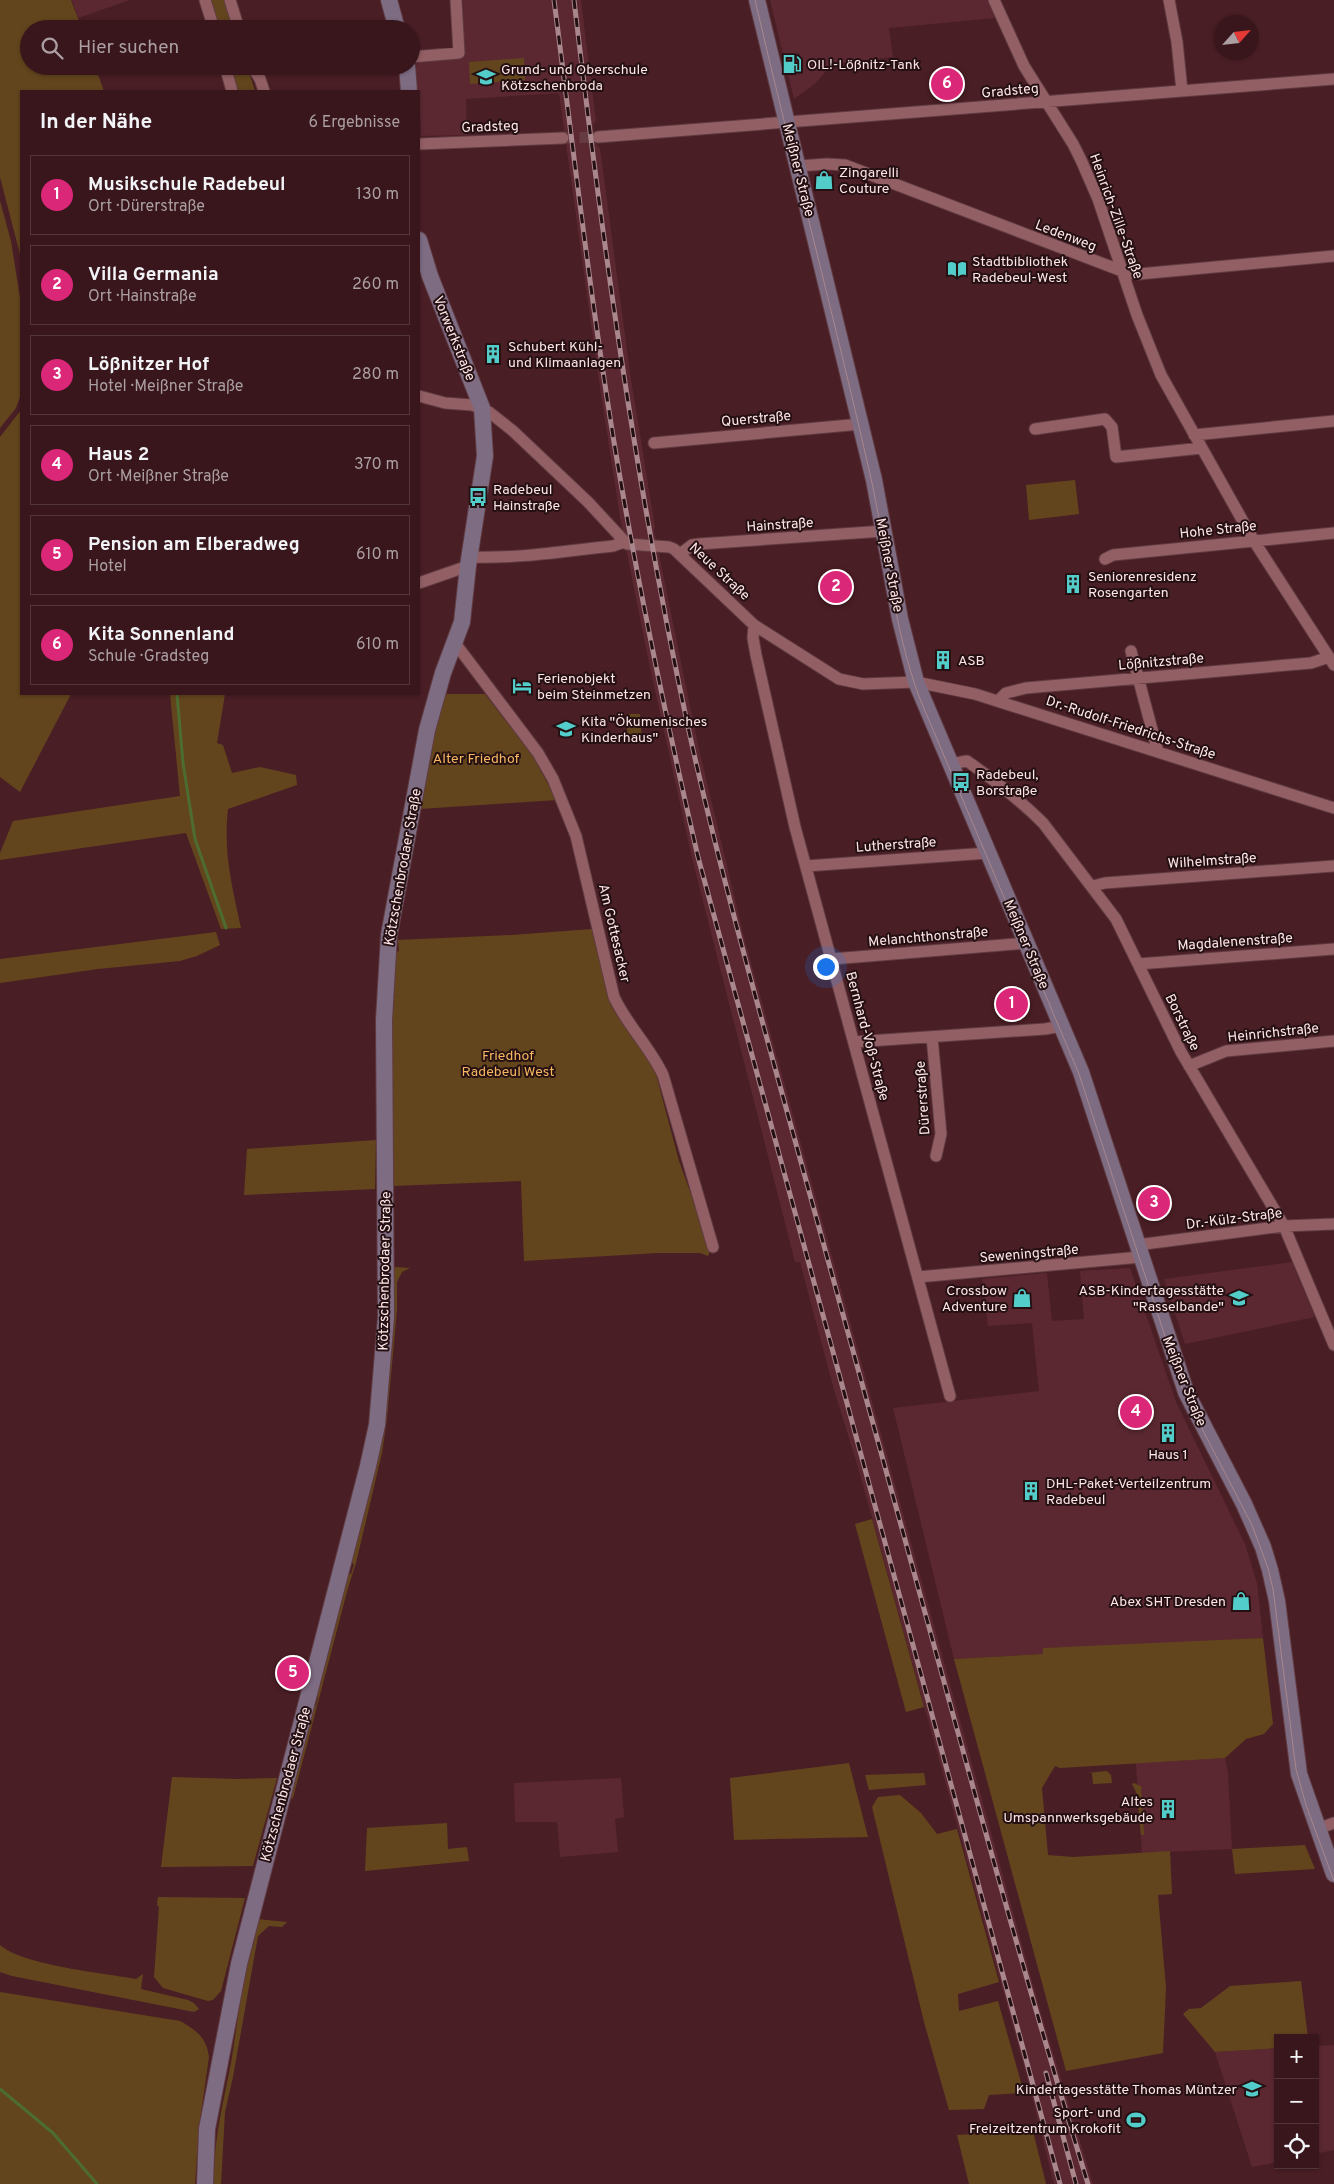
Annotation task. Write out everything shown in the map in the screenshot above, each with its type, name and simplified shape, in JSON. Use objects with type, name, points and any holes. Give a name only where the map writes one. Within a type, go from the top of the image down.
[{"type":"street","points":[[205,0],[211,20]]},
{"type":"street","points":[[230,0],[236,20]]},
{"type":"street","points":[[389,0],[395,20]]},
{"type":"street","points":[[420,56],[459,53],[456,0]]},
{"type":"street","name":"Meißner Straße","points":[[758,0],[860,424],[884,532],[902,627],[916,682],[1087,1089],[1186,1392],[1254,1524],[1270,1570],[1277,1601],[1299,1774],[1334,1874]]},
{"type":"street","name":"Heinrich-Zille-Straße","points":[[994,0],[1021,60],[1081,160],[1098,199],[1160,376],[1254,541],[1331,661]]},
{"type":"street","points":[[1169,0],[1177,42],[1182,90]]},
{"type":"street","points":[[228,75],[232,90]]},
{"type":"street","points":[[257,75],[264,90]]},
{"type":"street","points":[[408,75],[409,90]]},
{"type":"street","name":"Gradsteg","points":[[598,137],[787,124],[1046,101],[1334,79]]},
{"type":"street","name":"Gradsteg","points":[[420,144],[563,138]]},
{"type":"street","name":"Ledenweg","points":[[798,166],[846,165],[1122,272],[1139,274],[1334,256]]},
{"type":"street","name":"Vorwerkstraße","points":[[420,243],[430,276],[482,408]]},
{"type":"street","points":[[420,396],[445,403],[472,405],[482,408],[513,431],[581,496],[624,542],[613,546],[468,562],[420,583]]},
{"type":"street","name":"Kötzschenbrodaer Straße","points":[[205,2184],[207,2129],[239,1964],[377,1425],[386,1317],[384,1011],[389,935],[427,730],[463,613],[468,562],[484,456],[482,408]]},
{"type":"street","points":[[1035,429],[1105,419],[1112,427],[1116,457],[1202,448]]},
{"type":"street","points":[[1194,434],[1334,421]]},
{"type":"street","name":"Querstraße","points":[[654,443],[860,424]]},
{"type":"street","name":"Hainstraße","points":[[680,554],[688,547],[699,544],[884,532]]},
{"type":"street","name":"Hohe Straße","points":[[1105,559],[1113,555],[1334,533]]},
{"type":"street","name":"Neue Straße","points":[[624,542],[630,545],[669,547],[680,554],[754,625],[840,678],[863,684],[916,682]]},
{"type":"street","name":"Bernhard-Voß-Straße","points":[[754,625],[756,655],[786,792],[950,1396]]},
{"type":"street","name":"Am Gottesacker","points":[[455,643],[538,753],[562,799],[582,858],[614,997],[620,1010],[663,1075],[713,1247]]},
{"type":"street","points":[[1131,651],[1158,752]]},
{"type":"street","name":"Lößnitzstraße","points":[[999,700],[1006,693],[1026,688],[1331,661]]},
{"type":"street","name":"Dr.-Rudolf-Friedrichs-Straße","points":[[916,682],[999,700],[1334,808]]},
{"type":"street","name":"Borstraße","points":[[950,764],[967,761],[1000,785],[1043,823],[1093,886],[1116,919],[1189,1066],[1284,1226],[1334,1345]]},
{"type":"street","name":"Lutherstraße","points":[[806,866],[988,853]]},
{"type":"street","name":"Wilhelmstraße","points":[[1093,886],[1104,883],[1334,866]]},
{"type":"street","name":"Melanchthonstraße","points":[[832,959],[1027,943]]},
{"type":"street","name":"Magdalenenstraße","points":[[1138,964],[1334,949]]},
{"type":"street","points":[[854,1042],[1044,1029],[1062,1026]]},
{"type":"street","name":"Dürerstraße","points":[[932,1037],[941,1134],[936,1156]]},
{"type":"street","name":"Heinrichstraße","points":[[1189,1066],[1226,1051],[1334,1041]]},
{"type":"street","name":"Dr.-Külz-Straße","points":[[1139,1251],[1284,1226],[1334,1224]]},
{"type":"street","name":"Seweningstraße","points":[[918,1277],[1139,1251]]},
{"type":"street","points":[[1317,1829],[1334,1823]]},
{"type":"shaded area","points":[[72,0],[130,0],[78,18]]},
{"type":"shaded area","points":[[463,0],[581,0],[596,121],[593,125],[596,144],[600,148],[630,373],[654,530],[698,745],[745,941],[1040,2010],[1093,2184],[1054,2184],[1027,2077],[858,1467],[834,1390],[800,1262],[795,1262],[692,858],[649,663],[621,523],[599,381],[559,93],[466,99],[467,135],[421,136],[420,90],[416,90],[414,75],[420,75],[420,62],[461,59],[464,57]]},
{"type":"shaded area","points":[[770,0],[987,0],[995,18],[889,28],[893,57],[832,64],[816,83],[794,99]]},
{"type":"shaded area","name":"ASB-Kindertagesstätte \"Rasselbande\"","points":[[1292,1262],[1315,1317],[1185,1344],[1164,1279]]},
{"type":"shaded area","points":[[1130,1268],[1176,1402],[1245,1544],[1257,1583],[1263,1638],[1149,1645],[1043,1648],[1043,1654],[954,1659],[893,1408],[1039,1391],[1032,1323],[988,1326],[982,1279],[1047,1273],[1052,1321],[1084,1319],[1080,1271]]},
{"type":"shaded area","points":[[1225,1758],[1228,1773],[1232,1849],[1142,1853],[1136,1763]]},
{"type":"shaded area","points":[[621,1778],[624,1817],[615,1819],[618,1852],[560,1857],[557,1822],[515,1822],[514,1783]]},
{"type":"shaded area","points":[[1334,2045],[1334,2150],[1319,2153],[1319,2079],[1319,2046]]},
{"type":"shaded area","name":"Kindertagesstätte Thomas Müntzer","points":[[1274,2048],[1274,2163],[1252,2167],[1215,2052]]},
{"type":"green space","points":[[0,0],[71,0],[79,20],[20,20],[20,75],[98,75],[104,90],[20,90],[20,254],[0,177]]},
{"type":"green space","points":[[209,0],[226,0],[232,20],[215,20]]},
{"type":"green space","points":[[524,58],[525,80],[470,84],[469,62]]},
{"type":"green space","points":[[234,75],[250,75],[255,90],[238,90]]},
{"type":"green space","points":[[0,201],[11,241],[20,298],[20,397],[16,408],[0,428]]},
{"type":"green space","points":[[20,411],[20,695],[70,695],[20,792],[0,777],[0,437]]},
{"type":"green space","points":[[1075,480],[1079,514],[1029,520],[1026,485]]},
{"type":"green space","name":"Alter Friedhof","points":[[445,694],[485,694],[532,755],[557,800],[420,809],[431,747]]},
{"type":"green space","points":[[170,695],[225,695],[217,743],[223,745],[232,773],[260,767],[296,775],[297,785],[228,809],[228,854],[241,928],[221,929],[186,833],[0,860],[0,853],[13,821],[180,796]]},
{"type":"green space","points":[[626,714],[640,714],[642,742],[628,743]]},
{"type":"green space","name":"Friedhof Radebeul West","points":[[592,929],[611,1006],[654,1067],[679,1161],[711,1249],[708,1256],[700,1253],[657,1253],[524,1261],[521,1181],[392,1186],[391,1000],[395,996],[390,989],[396,952],[399,951],[398,940]]},
{"type":"green space","points":[[216,932],[220,945],[197,956],[180,961],[98,969],[0,983],[0,959]]},
{"type":"green space","points":[[376,1140],[375,1189],[244,1195],[247,1149]]},
{"type":"green space","points":[[395,1267],[410,1268],[402,1272],[397,1282],[397,1310],[382,1453],[356,1563],[293,1798],[290,1799],[312,1706],[316,1706],[318,1697],[315,1694],[346,1573],[351,1574],[354,1564],[349,1562],[391,1323],[394,1323],[395,1315],[392,1314],[392,1273]]},
{"type":"green space","points":[[872,1519],[924,1707],[906,1712],[855,1524]]},
{"type":"green space","points":[[1263,1638],[1273,1724],[1264,1734],[1246,1739],[1225,1758],[1060,1768],[1055,1766],[1042,1788],[1048,1855],[1073,1857],[1170,1851],[1172,1894],[1158,1895],[1166,1988],[1163,2053],[1066,2071],[954,1659],[1043,1654],[1043,1648]]},
{"type":"green space","points":[[849,1763],[868,1837],[734,1840],[730,1778]]},
{"type":"green space","points":[[1107,1771],[1111,1775],[1112,1783],[1093,1784],[1092,1773],[1087,1773]]},
{"type":"green space","points":[[924,1773],[926,1785],[869,1790],[865,1775]]},
{"type":"green space","points":[[172,1777],[277,1778],[253,1866],[161,1867]]},
{"type":"green space","points":[[1134,1783],[1142,1787],[1144,1835],[1141,1835],[1137,1794],[1132,1784]]},
{"type":"green space","points":[[900,1795],[921,1813],[937,1834],[957,1829],[999,1982],[958,1994],[959,2011],[998,2001],[1024,2093],[989,2095],[984,2109],[949,2110],[924,2022],[872,1807],[878,1797]]},
{"type":"green space","points":[[447,1823],[448,1849],[467,1847],[469,1861],[365,1871],[367,1828]]},
{"type":"green space","points":[[1305,1845],[1315,1869],[1235,1874],[1232,1849]]},
{"type":"green space","points":[[158,1897],[245,1898],[221,1991],[213,2000],[208,2001],[163,1988],[154,1977]]},
{"type":"green space","points":[[257,1919],[287,1922],[282,1927],[269,1926],[258,1936],[225,2112],[221,2184],[214,2184],[215,2153],[219,2123],[231,2063],[249,1946],[253,1946],[255,1937],[252,1935]]},
{"type":"green space","points":[[0,1945],[11,1952],[44,1963],[136,1979],[143,1974],[141,1989],[188,2000],[199,2009],[194,2012],[12,1976],[0,1972]]},
{"type":"green space","points":[[1301,1981],[1308,2034],[1274,2034],[1274,2048],[1215,2052],[1183,2014],[1189,2009],[1201,2008],[1230,1986]]},
{"type":"green space","points":[[0,1992],[180,2021],[200,2035],[206,2045],[209,2057],[199,2127],[195,2184],[0,2184]]},
{"type":"green space","points":[[1033,2131],[1046,2184],[969,2184],[957,2135]]},
{"type":"waterway","points":[[177,695],[183,763],[195,839],[226,928]]},
{"type":"waterway","points":[[0,2089],[53,2133],[97,2184]]},
{"type":"tunnel","points":[[563,138],[598,137]]},
{"type":"tram line","points":[[755,0],[870,474],[897,616],[911,672],[920,699],[1079,1074],[1184,1394],[1252,1525],[1268,1568],[1273,1589],[1296,1769],[1306,1805],[1334,1881]]},
{"type":"railway","points":[[554,0],[589,276],[614,442],[653,650],[698,857],[1060,2184]]},
{"type":"railway","points":[[574,0],[609,277],[623,369],[671,645],[700,780],[756,999],[959,1736],[1009,1916],[1088,2184]]},
{"type":"railway","points":[[1046,2073],[1076,2184]]},
{"type":"place","name":"OIL!-Lößnitz-Tank","points":[[792,64]]},
{"type":"place","name":"Grund- und Oberschule Kötzschenbroda","points":[[486,77]]},
{"type":"place","name":"Kita Sonnenland","points":[[947,84]]},
{"type":"place","name":"Zingarelli Couture","points":[[824,180]]},
{"type":"place","name":"Stadtbibliothek Radebeul-West","points":[[957,269]]},
{"type":"place","name":"Schubert Kühl- und Klimaanlagen","points":[[493,354]]},
{"type":"place","name":"Radebeul Hainstraße","points":[[478,497]]},
{"type":"place","name":"Seniorenresidenz Rosengarten","points":[[1073,584]]},
{"type":"place","name":"Villa Germania","points":[[836,587]]},
{"type":"place","name":"ASB","points":[[943,660]]},
{"type":"place","name":"Ferienobjekt beim Steinmetzen","points":[[522,686]]},
{"type":"place","name":"Kita \"Ökumenisches Kinderhaus\"","points":[[566,729]]},
{"type":"place","name":"Radebeul, Borstraße","points":[[961,782]]},
{"type":"place","name":"Musikschule Radebeul","points":[[1012,1004]]},
{"type":"place","name":"Lößnitzer Hof","points":[[1154,1203]]},
{"type":"place","name":"Crossbow Adventure","points":[[1022,1298]]},
{"type":"place","name":"ASB-Kindertagesstätte \"Rasselbande\"","points":[[1239,1298]]},
{"type":"place","name":"Haus 2","points":[[1136,1412]]},
{"type":"place","name":"Haus 1","points":[[1168,1433]]},
{"type":"place","name":"DHL-Paket-Verteilzentrum Radebeul","points":[[1031,1491]]},
{"type":"place","name":"Abex SHT Dresden","points":[[1241,1601]]},
{"type":"place","name":"Pension am Elberadweg","points":[[293,1673]]},
{"type":"place","name":"Altes Umspannwerksgebäude","points":[[1168,1809]]},
{"type":"place","name":"Kindertagesstätte Thomas Müntzer","points":[[1252,2089]]},
{"type":"place","name":"Sport- und Freizeitzentrum Krokofit","points":[[1136,2120]]}]
